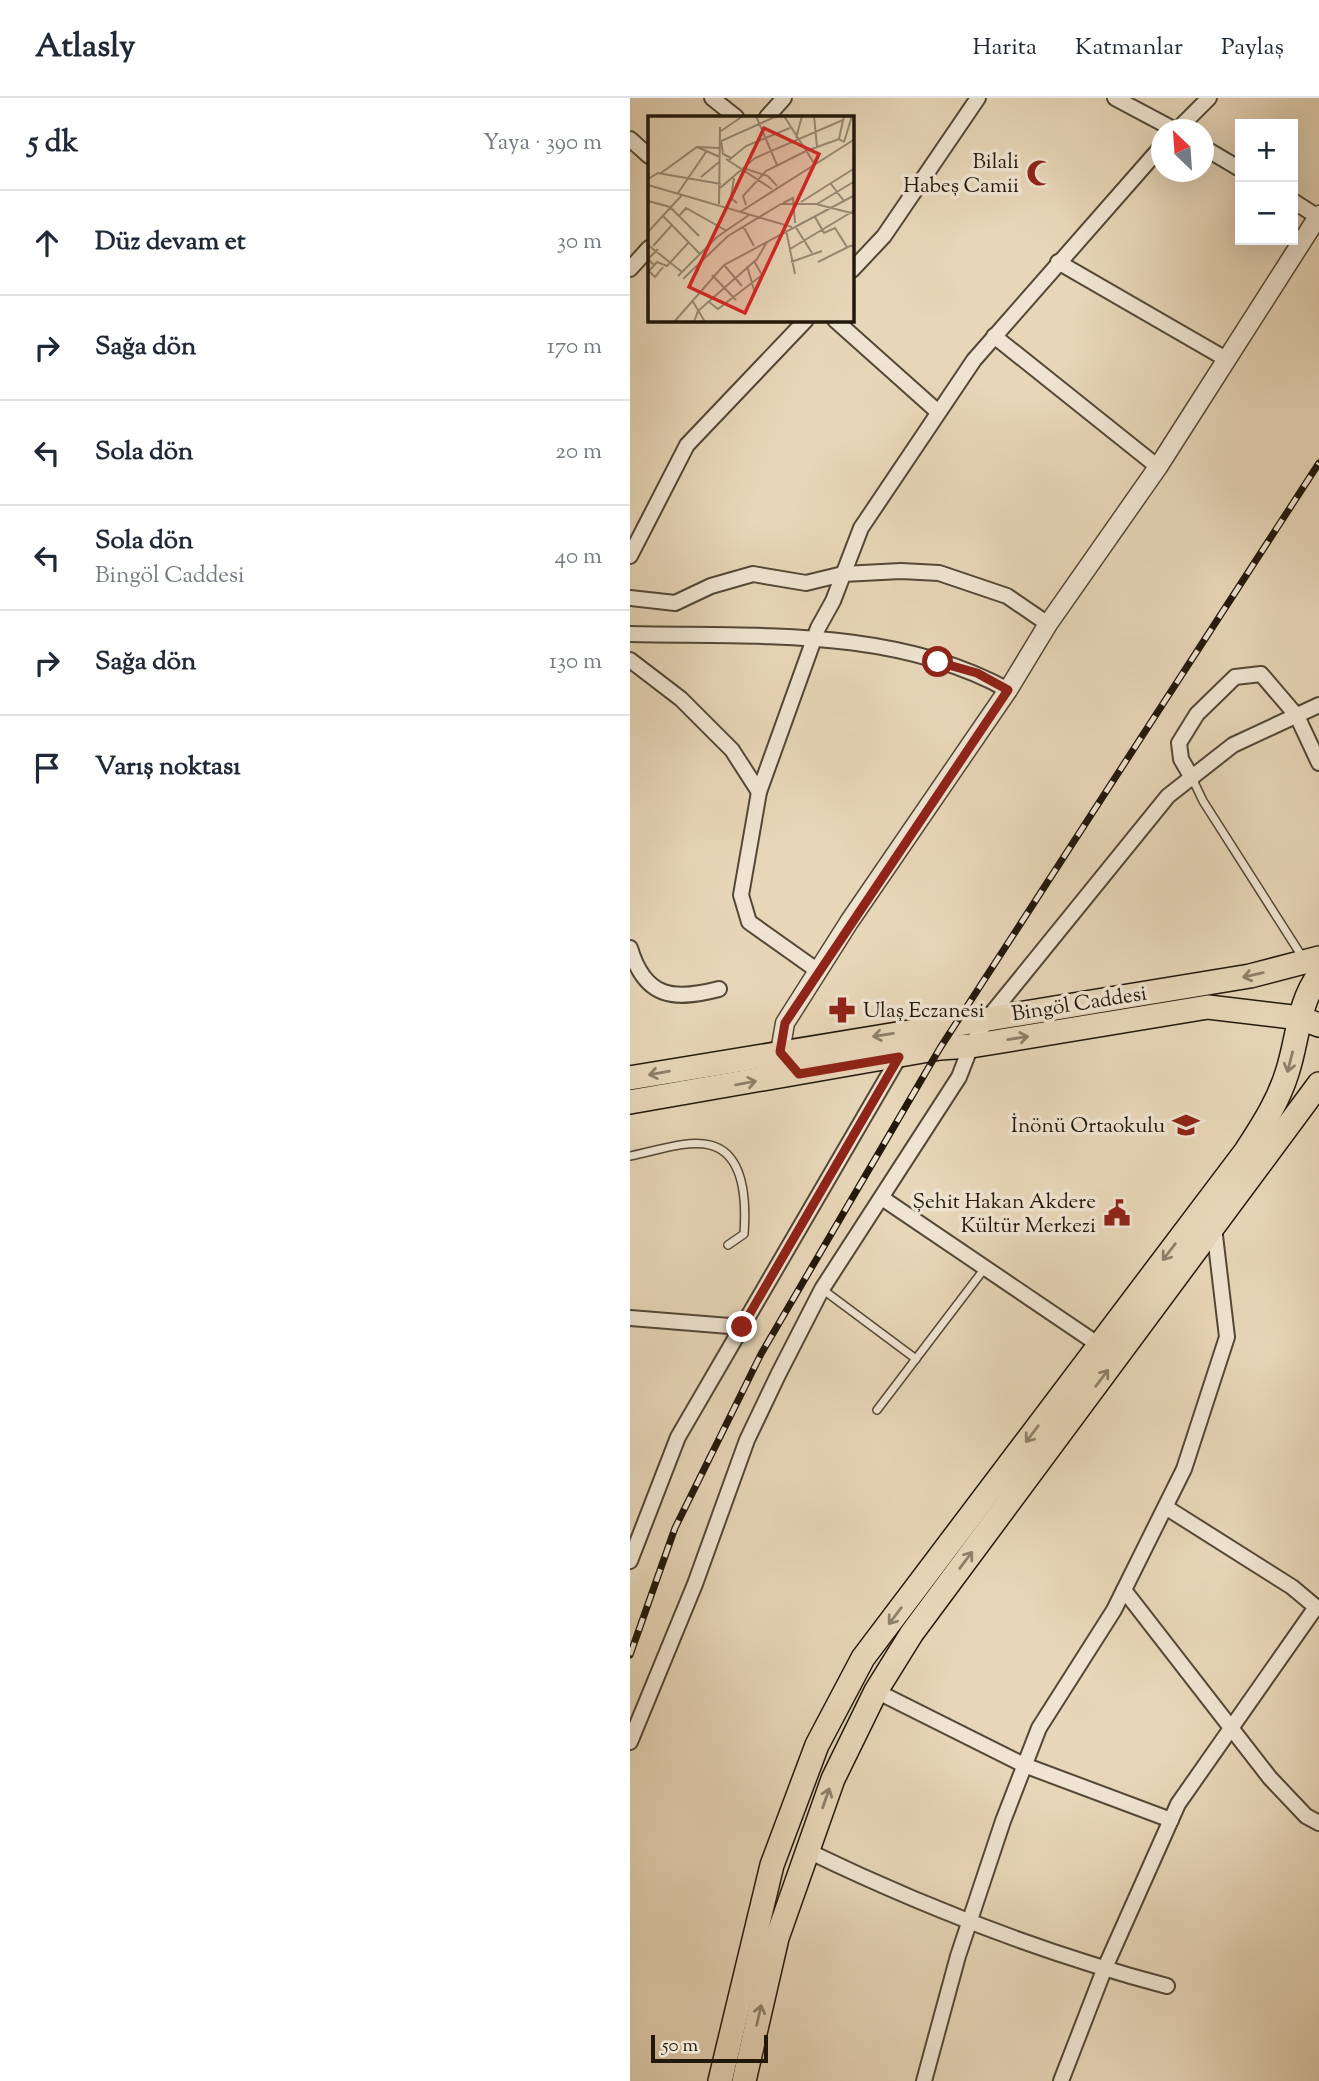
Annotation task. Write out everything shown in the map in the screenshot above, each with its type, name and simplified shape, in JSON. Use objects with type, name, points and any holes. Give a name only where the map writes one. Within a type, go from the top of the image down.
[{"type":"main road","name":"Bingöl Caddesi","points":[[630,1077],[1315,965]]},
{"type":"main road","points":[[720,2081],[772,1865],[817,1745],[863,1658],[1246,1151],[1276,1102],[1309,1022],[1309,988],[1315,965]]},
{"type":"main road","name":"Bingöl Caddesi","points":[[630,1102],[940,1048],[971,1046],[1208,1007],[1309,1022]]},
{"type":"main road","points":[[744,2081],[777,1938],[833,1779],[876,1691],[912,1633],[1319,1084]]},
{"type":"street","points":[[712,98],[735,116]]},
{"type":"street","points":[[767,116],[784,98]]},
{"type":"street","points":[[854,268],[884,236],[978,98]]},
{"type":"street","points":[[1115,98],[1155,119]]},
{"type":"street","points":[[1187,119],[1209,98]]},
{"type":"street","points":[[630,139],[648,155]]},
{"type":"street","points":[[1214,154],[1235,166]]},
{"type":"street","points":[[818,971],[749,922],[741,895],[759,792],[814,639],[862,528],[938,412],[994,336],[1151,158]]},
{"type":"street","points":[[799,1074],[780,1052],[785,1023],[1008,690],[1048,625],[1158,467],[1319,216],[1298,204]]},
{"type":"street","points":[[630,269],[648,249]]},
{"type":"street","points":[[1058,262],[1227,359]]},
{"type":"street","points":[[630,556],[687,445],[804,322]]},
{"type":"street","points":[[837,322],[938,412]]},
{"type":"street","points":[[994,336],[1158,467]]},
{"type":"street","points":[[630,597],[675,603],[711,586],[753,574],[806,583],[843,574],[901,570],[939,573],[1007,596],[1048,625]]},
{"type":"street","points":[[630,634],[814,639],[873,644],[977,673],[1008,690]]},
{"type":"street","points":[[630,660],[681,699],[732,750],[759,792]]},
{"type":"street","points":[[1192,778],[1181,759],[1179,743],[1197,714],[1235,677],[1261,674],[1297,716],[1319,763]]},
{"type":"street","points":[[630,1742],[695,1584],[747,1440],[822,1289],[959,1077],[971,1046],[988,1018],[1168,796],[1233,745],[1319,705]]},
{"type":"street","points":[[630,948],[637,970],[662,994],[688,997],[719,989]]},
{"type":"street","points":[[630,1561],[678,1437],[899,1057]]},
{"type":"street","points":[[882,1198],[1098,1345]]},
{"type":"street","points":[[924,2081],[969,1921],[1024,1765],[1040,1728],[1124,1590],[1184,1469],[1227,1338],[1214,1227]]},
{"type":"street","points":[[630,1318],[742,1327]]},
{"type":"street","points":[[1061,2081],[1104,1970],[1178,1804],[1318,1608],[1292,1587],[1167,1508]]},
{"type":"street","points":[[1124,1590],[1270,1777],[1306,1816],[1319,1823]]},
{"type":"street","points":[[876,1691],[1024,1765],[1171,1820]]},
{"type":"street","points":[[808,1851],[878,1885],[1076,1962],[1167,1986]]},
{"type":"lane","points":[[1192,778],[1203,802],[1315,965]]},
{"type":"lane","points":[[630,1156],[709,1144],[723,1150],[737,1170],[742,1185],[745,1216],[744,1234],[728,1245]]},
{"type":"lane","points":[[877,1410],[985,1268]]},
{"type":"lane","points":[[822,1289],[916,1359]]},
{"type":"railway","points":[[630,1655],[675,1528],[761,1354],[940,1048],[1319,463]]},
{"type":"place","name":"Bilali Habeş Camii","points":[[1040,173]]},
{"type":"place","name":"Ulaş Eczanesi","points":[[842,1010]]},
{"type":"place","name":"İnönü Ortaokulu","points":[[1186,1125]]},
{"type":"place","name":"Şehit Hakan Akdere Kültür Merkezi","points":[[1117,1213]]},
{"type":"route","points":[[742,1327],[899,1057],[799,1074],[780,1052],[785,1023],[849,922],[1008,690],[977,673],[938,662]]}]
